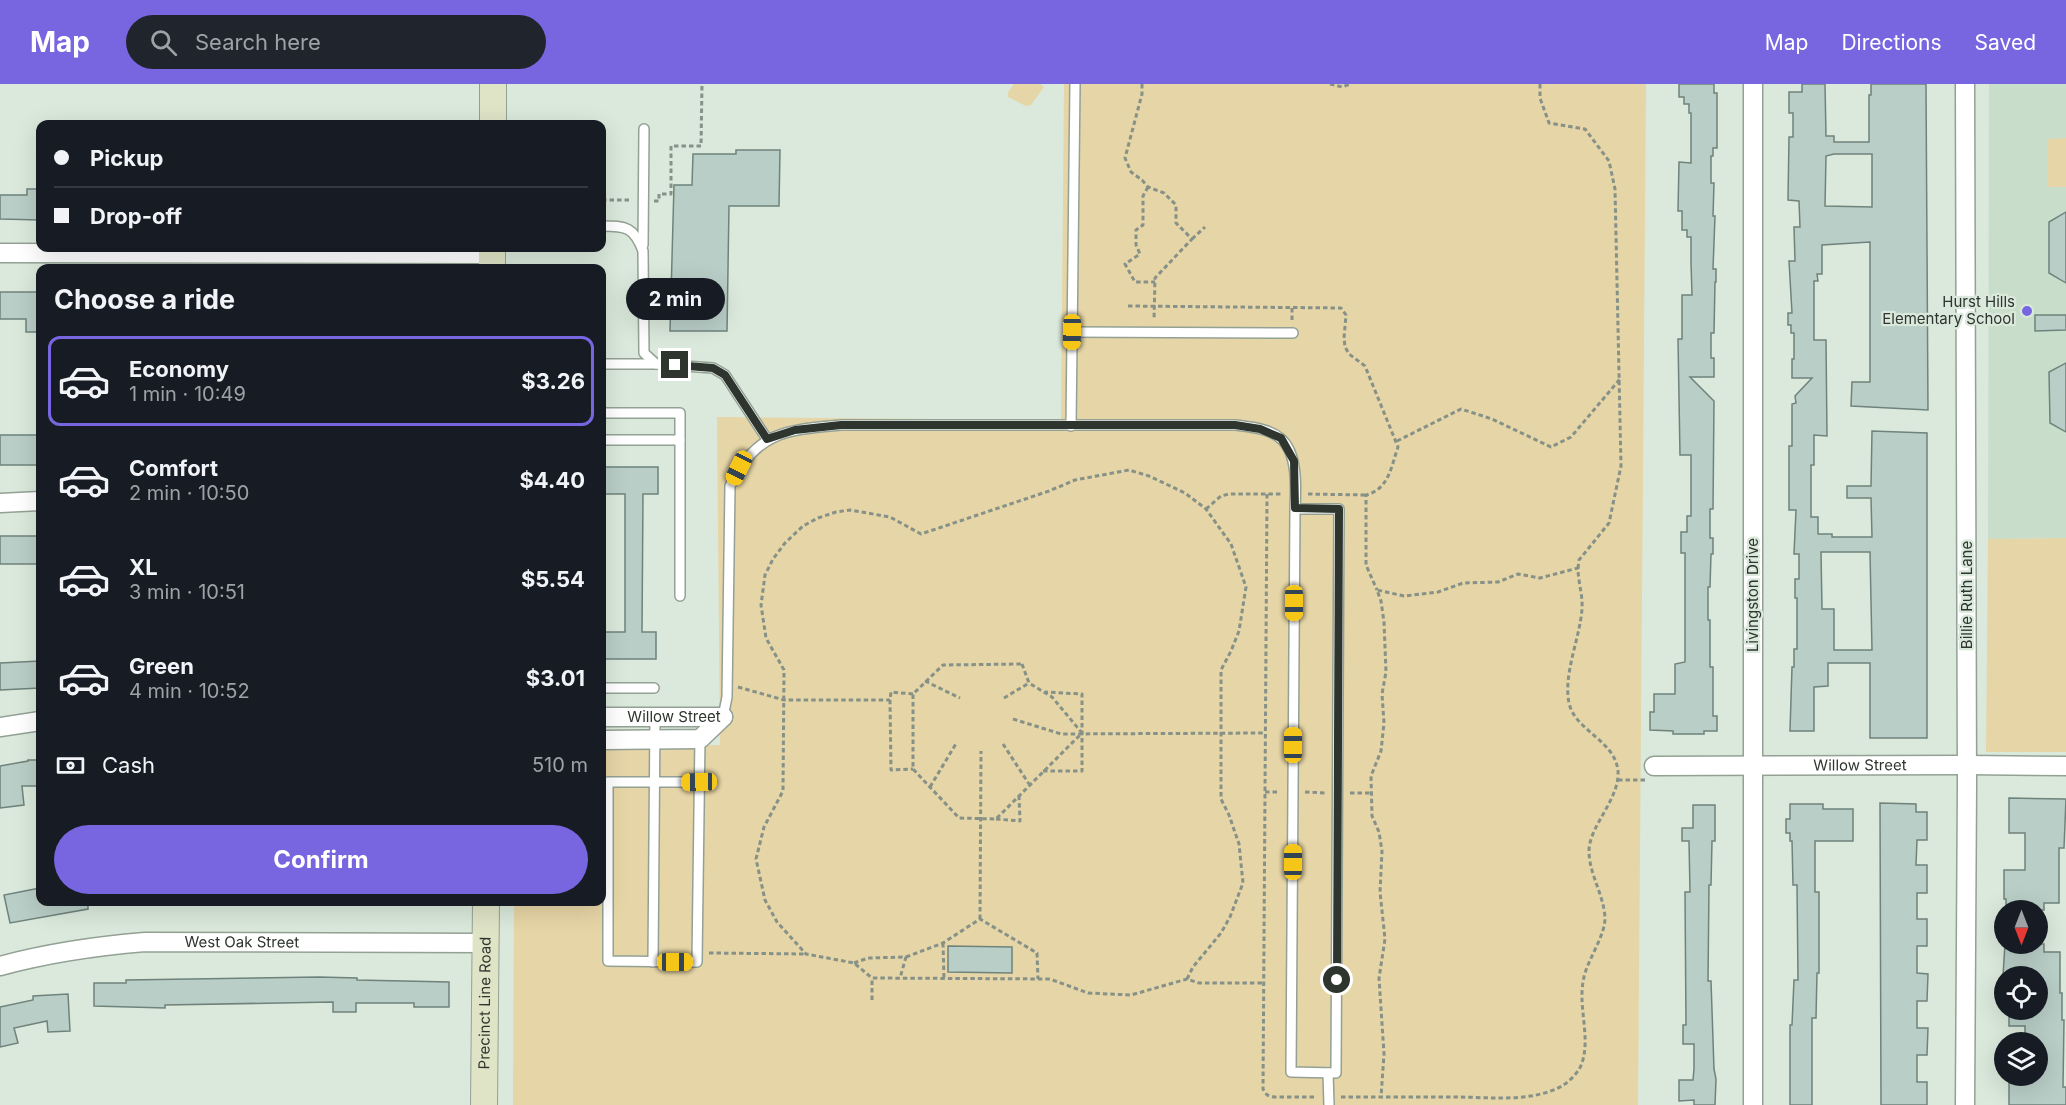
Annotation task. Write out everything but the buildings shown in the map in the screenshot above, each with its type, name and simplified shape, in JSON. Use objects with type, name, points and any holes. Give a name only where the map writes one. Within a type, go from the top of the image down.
[{"type":"main road","points":[[493,84],[493,120]]},
{"type":"main road","name":"Precinct Line Road","points":[[484,1105],[486,906]]},
{"type":"street","name":"Livingston Drive","points":[[1753,84],[1753,1105]]},
{"type":"street","name":"Billie Ruth Lane","points":[[1965,84],[1965,1105]]},
{"type":"street","points":[[0,253],[492,257]]},
{"type":"street","points":[[0,503],[36,501]]},
{"type":"street","name":"Willow Street","points":[[606,717],[723,717]]},
{"type":"street","name":"Willow Street","points":[[606,740],[700,739],[723,717]]},
{"type":"street","points":[[0,727],[36,722]]},
{"type":"street","name":"Willow Street","points":[[1654,765],[2066,766]]},
{"type":"street","name":"West Oak Street","points":[[0,966],[67,951],[145,942],[486,943]]},
{"type":"lane","points":[[1071,426],[1075,84]]},
{"type":"lane","points":[[644,129],[644,353],[656,364]]},
{"type":"lane","points":[[606,226],[622,226],[637,235],[643,251]]},
{"type":"lane","points":[[1072,332],[1293,333]]},
{"type":"lane","points":[[606,364],[656,364],[713,368],[725,375],[767,439]]},
{"type":"lane","points":[[606,413],[680,413],[680,596]]},
{"type":"lane","points":[[723,717],[727,697],[730,486],[739,468],[767,439],[795,430],[841,425],[1235,425],[1260,429],[1281,438],[1294,461],[1296,494],[1295,508],[1291,1072],[1336,1073],[1339,509],[1295,508]]},
{"type":"lane","points":[[606,440],[680,440]]},
{"type":"lane","points":[[606,688],[654,688]]},
{"type":"lane","points":[[653,962],[655,717]]},
{"type":"lane","points":[[699,782],[608,782],[608,962],[697,962],[700,718]]},
{"type":"lane","points":[[1328,1073],[1329,1101]]},
{"type":"path","points":[[654,201],[659,201],[659,194],[670,194],[671,146],[701,146],[702,84]]},
{"type":"path","points":[[1142,84],[1142,94],[1125,158],[1131,172],[1148,187],[1164,193],[1176,205],[1176,223],[1192,239]]},
{"type":"path","points":[[1330,84],[1342,87],[1350,84]]},
{"type":"path","points":[[1268,494],[1263,1089],[1267,1095],[1274,1097],[1329,1101],[1381,1097],[1533,1096],[1550,1092],[1564,1085],[1576,1074],[1582,1064],[1586,1041],[1582,992],[1584,976],[1605,920],[1589,850],[1593,836],[1615,789],[1618,772],[1616,761],[1606,745],[1582,724],[1572,711],[1569,703],[1569,678],[1582,608],[1579,560],[1610,523],[1621,466],[1615,189],[1609,161],[1585,129],[1549,123],[1540,98],[1540,84]]},
{"type":"path","points":[[1148,187],[1143,196],[1143,225],[1136,230],[1136,245],[1140,254],[1125,264],[1136,282],[1155,282]]},
{"type":"path","points":[[606,200],[632,200]]},
{"type":"path","points":[[1154,306],[1155,278],[1205,227]]},
{"type":"path","points":[[1128,306],[1341,308],[1346,315],[1345,347],[1349,354],[1365,366],[1397,441],[1398,447],[1385,483],[1377,492],[1366,495],[1229,494],[1221,496],[1206,509]]},
{"type":"path","points":[[1397,441],[1461,410],[1492,419],[1551,447],[1571,437],[1620,379]]},
{"type":"path","points":[[806,954],[777,922],[769,907],[756,860],[764,827],[783,791],[784,670],[766,638],[761,605],[765,575],[785,543],[803,526],[836,512],[850,510],[890,517],[921,534],[1075,480],[1129,470],[1149,476],[1185,493],[1206,509],[1231,544],[1246,588],[1239,631],[1221,670],[1221,799],[1239,844],[1243,883],[1221,933],[1193,967],[1187,979]]},
{"type":"path","points":[[1366,495],[1366,565],[1381,601],[1386,672],[1382,694],[1384,723],[1381,751],[1371,776],[1372,816],[1379,832],[1382,851],[1380,892],[1385,939],[1379,978],[1384,1054],[1381,1097]]},
{"type":"path","points":[[1377,590],[1404,596],[1438,592],[1463,583],[1498,582],[1518,574],[1540,578],[1578,568]]},
{"type":"path","points":[[1019,795],[1020,821],[959,818],[913,769],[913,694],[926,681],[943,665],[1022,664],[1029,682],[1052,697],[1082,733]]},
{"type":"path","points":[[926,681],[960,698]]},
{"type":"path","points":[[1004,698],[1029,682]]},
{"type":"path","points":[[727,684],[784,700],[890,700]]},
{"type":"path","points":[[913,694],[891,692],[890,700],[891,770],[913,769]]},
{"type":"path","points":[[1042,771],[1082,771],[1082,694],[1045,692]]},
{"type":"path","points":[[1013,719],[1061,734],[1265,733]]},
{"type":"path","points":[[996,819],[1082,733]]},
{"type":"path","points":[[930,787],[957,742]]},
{"type":"path","points":[[1003,744],[1029,784]]},
{"type":"path","points":[[980,919],[981,751]]},
{"type":"path","points":[[1264,792],[1372,793]]},
{"type":"path","points":[[854,963],[868,958],[906,957],[943,943],[980,919]]},
{"type":"path","points":[[980,919],[1037,953],[1038,979]]},
{"type":"path","points":[[943,943],[944,979]]},
{"type":"path","points":[[697,953],[806,954],[854,963],[872,978],[1050,979],[1088,993],[1131,995],[1187,979],[1199,983],[1263,983]]},
{"type":"path","points":[[900,978],[906,957]]},
{"type":"path","points":[[872,978],[872,1000]]},
{"type":"shaded area","points":[[1014,84],[1040,84],[1044,87],[1031,105],[1026,106],[1008,97],[1008,92]]},
{"type":"shaded area","points":[[1064,84],[1646,84],[1638,1105],[513,1105],[514,906],[606,906],[606,748],[720,745],[717,417],[1061,420]]},
{"type":"shaded area","name":"Hurst Hills Elementary School","points":[[1989,84],[2066,84],[2066,538],[1988,539]]},
{"type":"shaded area","points":[[2066,138],[2066,187],[2048,187],[2048,139]]},
{"type":"shaded area","points":[[2066,538],[2066,752],[1986,752],[1988,539]]},
{"type":"place","name":"Hurst Hills Elementary School","points":[[2027,311]]},
{"type":"route","points":[[675,365],[713,368],[725,375],[767,439],[795,430],[841,425],[1235,425],[1260,429],[1281,438],[1294,461],[1295,508],[1339,509],[1337,980]]}]
